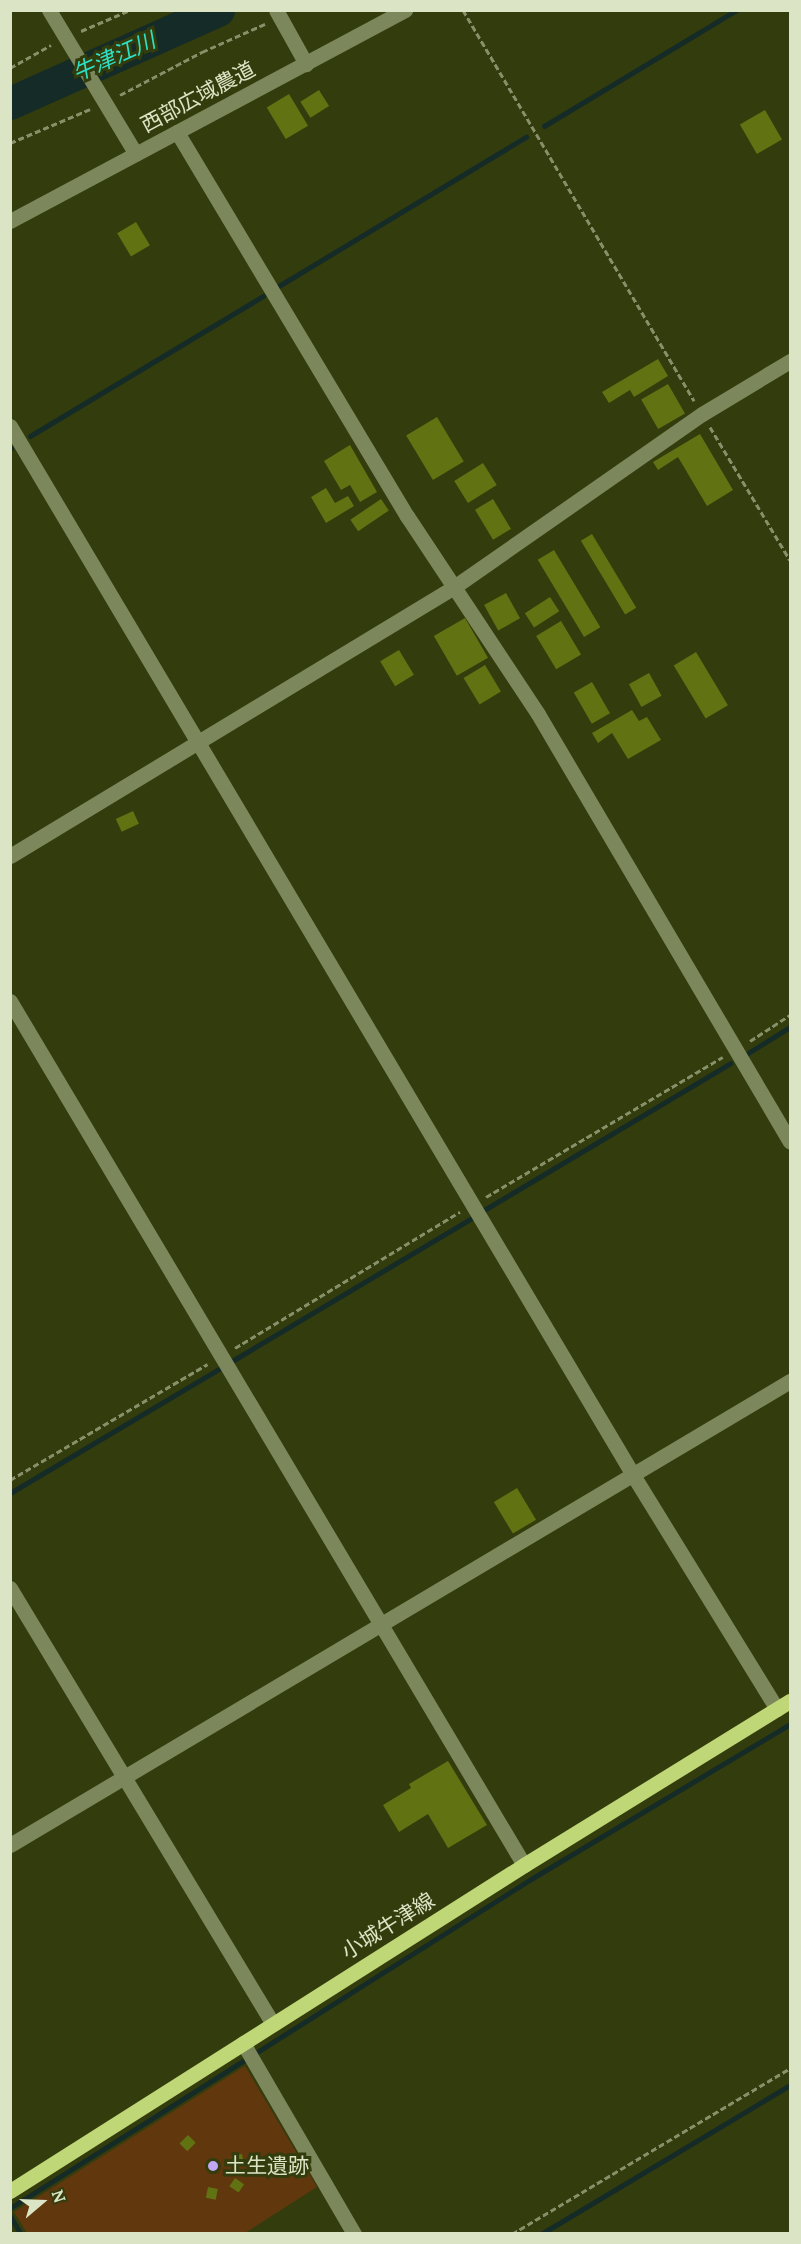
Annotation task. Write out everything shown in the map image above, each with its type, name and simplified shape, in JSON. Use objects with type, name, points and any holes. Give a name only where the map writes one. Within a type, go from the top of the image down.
[{"type":"main road","name":"小城牛津線","points":[[12,2188],[524,1865],[784,1705]]},
{"type":"street","points":[[49,10],[136,154]]},
{"type":"street","name":"西部広域農道","points":[[10,220],[405,10]]},
{"type":"street","points":[[278,14],[306,64]]},
{"type":"street","points":[[177,132],[407,516],[538,714],[790,1141]]},
{"type":"street","points":[[10,856],[200,743],[454,587],[702,414],[790,361]]},
{"type":"street","points":[[10,426],[633,1475],[784,1705]]},
{"type":"street","points":[[10,1000],[524,1865]]},
{"type":"street","points":[[10,1845],[790,1381]]},
{"type":"street","points":[[10,1588],[273,2024]]},
{"type":"street","points":[[243,2043],[354,2234]]},
{"type":"path","points":[[463,10],[790,560]]},
{"type":"path","points":[[10,143],[105,103],[278,14]]},
{"type":"path","points":[[10,1480],[223,1356],[790,1015]]},
{"type":"path","points":[[512,2234],[790,2068]]},
{"type":"shaded area","points":[[245,2066],[317,2187],[245,2233],[27,2233],[14,2212]]},
{"type":"building","points":[[319,90],[329,106],[310,118],[300,102]]},
{"type":"building","points":[[289,94],[308,126],[286,139],[267,107]]},
{"type":"building","points":[[765,110],[782,139],[757,154],[740,124]]},
{"type":"building","points":[[136,222],[150,245],[131,256],[117,233]]},
{"type":"building","points":[[658,359],[668,376],[634,397],[630,390],[609,403],[602,392]]},
{"type":"building","points":[[668,384],[685,413],[658,429],[641,400]]},
{"type":"building","points":[[437,417],[464,462],[433,480],[406,436]]},
{"type":"building","points":[[700,434],[733,490],[707,506],[678,457],[658,470],[653,462]]},
{"type":"building","points":[[350,445],[377,492],[360,502],[350,485],[341,490],[324,461]]},
{"type":"building","points":[[483,463],[497,485],[468,503],[454,481]]},
{"type":"building","points":[[326,488],[335,503],[348,496],[354,506],[326,523],[311,497]]},
{"type":"building","points":[[381,499],[389,511],[358,531],[350,520]]},
{"type":"building","points":[[493,499],[511,529],[493,540],[475,510]]},
{"type":"building","points":[[592,534],[636,608],[625,614],[581,541]]},
{"type":"building","points":[[554,550],[600,627],[584,637],[538,560]]},
{"type":"building","points":[[506,593],[520,618],[498,630],[484,605]]},
{"type":"building","points":[[550,597],[559,611],[534,628],[525,613]]},
{"type":"building","points":[[465,618],[488,658],[457,676],[434,636]]},
{"type":"building","points":[[561,621],[581,654],[556,669],[536,636]]},
{"type":"building","points":[[399,650],[414,675],[395,686],[380,661]]},
{"type":"building","points":[[696,652],[728,705],[706,719],[674,665]]},
{"type":"building","points":[[485,665],[501,692],[480,704],[464,678]]},
{"type":"building","points":[[649,673],[662,696],[641,707],[629,684]]},
{"type":"building","points":[[592,682],[610,713],[592,724],[574,692]]},
{"type":"building","points":[[632,710],[639,721],[647,717],[661,740],[628,759],[612,733],[598,743],[592,733]]},
{"type":"building","points":[[133,811],[139,824],[122,832],[116,819]]},
{"type":"building","points":[[517,1488],[536,1520],[513,1534],[494,1502]]},
{"type":"building","points":[[448,1761],[487,1825],[448,1848],[428,1814],[399,1832],[383,1805],[411,1788],[409,1784]]},
{"type":"building","points":[[188,2135],[196,2143],[187,2151],[180,2143]]},
{"type":"building","points":[[242,2154],[244,2165],[233,2167],[231,2156]]},
{"type":"building","points":[[235,2178],[244,2184],[239,2192],[229,2186]]},
{"type":"building","points":[[208,2187],[218,2189],[216,2200],[206,2198]]},
{"type":"waterway","name":"牛津江川","points":[[10,103],[218,10]]},
{"type":"waterway","points":[[544,126],[736,10]]},
{"type":"waterway","points":[[277,287],[526,137]]},
{"type":"waterway","points":[[30,436],[263,296]]},
{"type":"waterway","points":[[748,1053],[790,1027]]},
{"type":"waterway","points":[[484,1210],[731,1063]]},
{"type":"waterway","points":[[232,1361],[472,1218]]},
{"type":"waterway","points":[[10,1493],[222,1367]]},
{"type":"waterway","points":[[10,2208],[531,1879],[790,1724]]},
{"type":"waterway","points":[[541,2234],[790,2085]]},
{"type":"waterway","points":[[10,2216],[21,2234]]},
{"type":"place","name":"土生遺跡","points":[[213,2166]]}]
